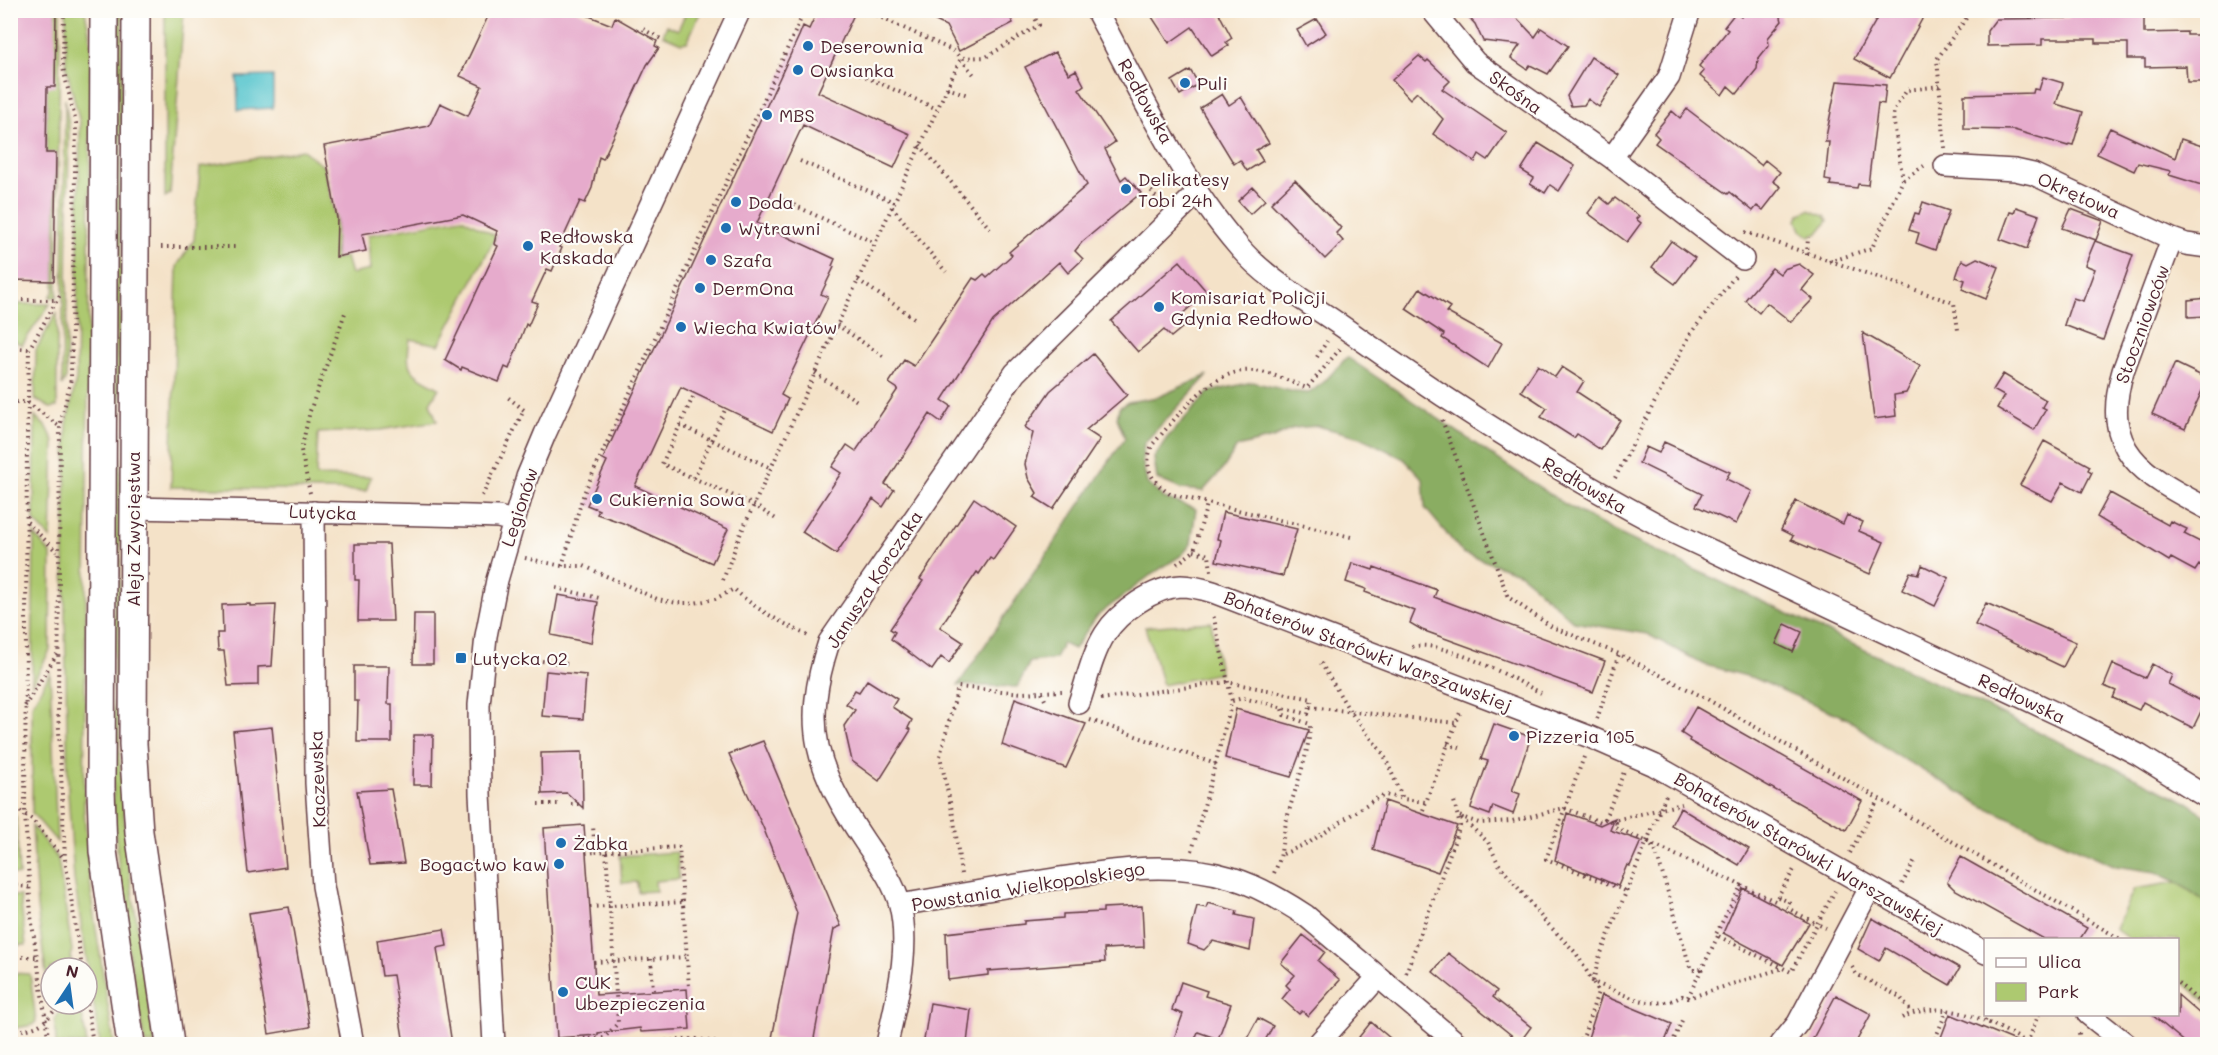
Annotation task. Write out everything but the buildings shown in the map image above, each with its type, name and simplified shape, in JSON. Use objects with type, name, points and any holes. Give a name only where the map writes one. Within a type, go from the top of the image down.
[{"type":"main road","name":"Aleja Zwycięstwa","points":[[104,10],[102,820],[103,851],[112,925],[131,1044]]},
{"type":"main road","name":"Aleja Zwycięstwa","points":[[136,10],[133,744],[139,832],[170,1044]]},
{"type":"street","name":"Legionów","points":[[494,1044],[478,727],[489,620],[513,521],[527,477],[740,10]]},
{"type":"street","name":"Redłowska","points":[[1096,10],[1197,193],[1258,266],[1427,385],[1525,450],[1605,497],[1670,531],[2083,726],[2139,755],[2208,798]]},
{"type":"street","name":"Skośna","points":[[1432,10],[1475,62],[1612,158],[1743,259]]},
{"type":"street","points":[[1612,158],[1669,77],[1690,10]]},
{"type":"street","name":"Okrętowa","points":[[1938,162],[2033,174],[2172,239],[2186,244],[2208,247]]},
{"type":"street","name":"Janusza Korczaka","points":[[887,1044],[902,970],[904,936],[900,905],[884,870],[837,800],[821,761],[813,730],[814,703],[818,675],[829,642],[1015,373],[1197,193]]},
{"type":"street","name":"Stoczniowców","points":[[2172,239],[2118,387],[2115,423],[2122,442],[2134,461],[2148,475],[2208,509]]},
{"type":"street","name":"Lutycka","points":[[133,508],[498,517],[513,521]]},
{"type":"street","name":"Kaczewska","points":[[314,512],[316,795],[323,886],[353,1044]]},
{"type":"street","name":"Bohaterów Starówki Warszawskiej","points":[[1079,703],[1097,649],[1113,623],[1146,598],[1180,586],[1213,592],[1590,736],[1654,765],[1867,892],[1893,901],[1984,952]]},
{"type":"street","name":"Powstania Wielkopolskiego","points":[[900,905],[963,893],[1140,867],[1208,872],[1233,878],[1264,891],[1312,921],[1458,1044]]},
{"type":"street","points":[[1781,1044],[1798,1023],[1867,892]]},
{"type":"street","points":[[1318,1044],[1378,977]]},
{"type":"street","points":[[2084,1024],[2126,1044]]},
{"type":"path","points":[[64,10],[63,68],[76,123],[72,379],[60,426],[57,552],[58,653],[65,859],[80,956]]},
{"type":"path","points":[[562,566],[584,493],[805,10]]},
{"type":"path","points":[[961,58],[986,57],[1039,25],[1030,10]]},
{"type":"path","points":[[1903,180],[1938,162],[1940,86],[1937,59],[1972,10]]},
{"type":"path","points":[[871,13],[954,51],[976,77]]},
{"type":"path","points":[[643,29],[662,39]]},
{"type":"path","points":[[723,580],[754,505],[961,58]]},
{"type":"path","points":[[844,67],[937,110]]},
{"type":"path","points":[[1829,262],[1872,248],[1903,180],[1893,117],[1894,110],[1907,90],[1940,86]]},
{"type":"path","points":[[947,88],[968,95]]},
{"type":"path","points":[[920,145],[992,231]]},
{"type":"path","points":[[800,161],[893,205],[946,272]]},
{"type":"path","points":[[1161,205],[1148,186],[1167,176]]},
{"type":"path","points":[[783,200],[875,243]]},
{"type":"path","points":[[1734,228],[1807,255],[1954,303],[1958,330]]},
{"type":"path","points":[[1807,255],[1808,237]]},
{"type":"path","points":[[161,247],[236,247]]},
{"type":"path","points":[[1605,497],[1691,333],[1732,281],[1743,259]]},
{"type":"path","points":[[858,280],[914,318]]},
{"type":"path","points":[[49,1044],[29,887],[25,813],[27,402],[29,349],[60,295]]},
{"type":"path","points":[[10,300],[54,300],[57,303]]},
{"type":"path","points":[[314,512],[301,450],[310,411],[345,313]]},
{"type":"path","points":[[837,325],[886,358]]},
{"type":"path","points":[[1317,357],[1331,336]]},
{"type":"path","points":[[10,344],[17,348],[29,349]]},
{"type":"path","points":[[1345,344],[1307,388],[1255,370],[1240,371],[1219,378],[1152,446],[1148,473],[1159,487],[1170,494],[1355,538]]},
{"type":"path","points":[[815,373],[857,401]]},
{"type":"path","points":[[1427,385],[1508,597],[1552,627],[1619,654],[1707,699],[1878,800],[2120,938]]},
{"type":"path","points":[[473,499],[481,498],[524,410],[505,395]]},
{"type":"path","points":[[693,397],[662,464],[754,505],[776,519]]},
{"type":"path","points":[[10,402],[27,402],[60,426]]},
{"type":"path","points":[[694,478],[725,410]]},
{"type":"path","points":[[680,425],[771,468]]},
{"type":"path","points":[[26,521],[57,552]]},
{"type":"path","points":[[1194,551],[1209,555]]},
{"type":"path","points":[[520,557],[562,566],[584,566],[657,599],[677,603],[694,603],[715,598],[734,589],[749,604],[770,618],[810,638]]},
{"type":"path","points":[[556,588],[599,598]]},
{"type":"path","points":[[1204,609],[1222,614]]},
{"type":"path","points":[[1193,847],[1232,701],[1212,610]]},
{"type":"path","points":[[1410,647],[1431,645],[1490,668],[1544,695]]},
{"type":"path","points":[[25,707],[58,653]]},
{"type":"path","points":[[1619,654],[1546,859],[1626,891]]},
{"type":"path","points":[[542,661],[567,664]]},
{"type":"path","points":[[1321,663],[1349,710],[1384,755],[1403,799]]},
{"type":"path","points":[[1216,764],[1081,717],[1079,703],[1128,694],[1227,682],[1312,699],[1308,714],[1244,698],[1232,701]]},
{"type":"path","points":[[961,878],[954,820],[940,756],[958,687],[1042,693],[1045,700]]},
{"type":"path","points":[[1424,810],[1425,802],[1463,705],[1466,706]]},
{"type":"path","points":[[1310,707],[1456,723]]},
{"type":"path","points":[[1264,891],[1283,854],[1284,833],[1301,778],[1310,729],[1310,724],[1284,715],[1282,709]]},
{"type":"path","points":[[1448,744],[1463,749]]},
{"type":"path","points":[[1459,816],[1479,823],[1512,821],[1564,808],[1601,822],[1605,819],[1625,771]]},
{"type":"path","points":[[1593,982],[1599,958],[1670,785]]},
{"type":"path","points":[[1283,854],[1310,842],[1375,799],[1386,795],[1425,802]]},
{"type":"path","points":[[1859,836],[1878,800]]},
{"type":"path","points":[[1406,973],[1460,826],[1454,801]]},
{"type":"path","points":[[1611,821],[1659,812],[1689,803]]},
{"type":"path","points":[[538,804],[561,804]]},
{"type":"path","points":[[571,804],[583,804]]},
{"type":"path","points":[[10,805],[25,813],[65,859]]},
{"type":"path","points":[[1459,816],[1488,843],[1497,863],[1544,920],[1576,953],[1593,982],[1598,992],[1584,1035],[1576,1044]]},
{"type":"path","points":[[1605,819],[1616,823],[1615,827],[1775,901],[1793,871]]},
{"type":"path","points":[[593,826],[596,852]]},
{"type":"path","points":[[1647,840],[1656,852],[1690,966],[1694,970],[1702,969]]},
{"type":"path","points":[[586,853],[679,847],[689,987]]},
{"type":"path","points":[[548,1041],[604,1038],[616,1028],[606,851]]},
{"type":"path","points":[[1893,901],[1916,858]]},
{"type":"path","points":[[1718,936],[1791,972],[1840,881],[1867,892]]},
{"type":"path","points":[[1688,998],[1718,936],[1716,934],[1742,884]]},
{"type":"path","points":[[10,885],[29,887]]},
{"type":"path","points":[[1778,897],[1789,902],[1786,907],[1851,940],[1851,966],[1856,974],[1900,997],[1912,1012]]},
{"type":"path","points":[[590,907],[683,902]]},
{"type":"path","points":[[10,957],[37,957]]},
{"type":"path","points":[[594,962],[687,957]]},
{"type":"path","points":[[651,959],[653,991]]},
{"type":"path","points":[[1593,982],[1643,1002],[1669,1004],[1682,996],[1688,998],[1783,968]]},
{"type":"path","points":[[2179,984],[2208,1009]]},
{"type":"path","points":[[1934,1044],[1947,1010]]},
{"type":"path","points":[[1902,1018],[1912,1012],[1947,1010],[1985,1021],[2026,1043],[2038,1016]]},
{"type":"path","points":[[10,1032],[37,1028],[50,1016]]},
{"type":"path","points":[[89,1016],[93,1044]]},
{"type":"path","points":[[1985,1021],[1987,1016]]},
{"type":"path","points":[[1672,1044],[1683,1018]]},
{"type":"path","points":[[2080,1044],[2084,1024]]},
{"type":"path","points":[[612,1044],[697,1039],[726,1044]]},
{"type":"green space","points":[[687,10],[701,11],[687,42],[681,43],[663,35],[667,25],[678,30]]},
{"type":"green space","points":[[56,11],[60,11],[57,297],[50,297],[54,291],[56,153],[46,153],[47,87]]},
{"type":"green space","points":[[66,11],[85,11],[91,42],[84,810],[92,903],[114,1044],[100,1044],[96,1016],[99,1016],[99,956],[86,956],[74,879],[68,792],[64,550],[67,424],[76,379],[80,123],[66,66]]},
{"type":"green space","points":[[118,11],[122,11],[119,748],[128,863],[155,1044],[145,1044],[125,931],[113,809]]},
{"type":"green space","points":[[165,11],[184,11],[170,194],[165,197]]},
{"type":"green space","points":[[65,99],[69,126],[66,378],[62,386]]},
{"type":"green space","points":[[303,150],[324,167],[336,220],[335,259],[346,257],[351,274],[370,270],[368,235],[462,218],[496,236],[439,345],[410,339],[409,365],[422,379],[439,388],[430,403],[437,421],[380,430],[318,433],[316,476],[371,477],[366,491],[171,487],[177,266],[194,240],[200,167]]},
{"type":"green space","points":[[1809,210],[1825,216],[1828,221],[1817,234],[1810,236],[1801,230],[1797,220],[1800,214]]},
{"type":"green space","points":[[10,304],[50,304],[22,345],[11,339]]},
{"type":"green space","points":[[57,312],[57,407],[50,408],[35,399],[36,350]]},
{"type":"green space","points":[[1347,357],[1563,503],[1613,531],[2189,803],[2207,817],[2207,903],[2177,882],[2156,872],[2116,866],[1983,806],[1893,753],[1848,719],[1754,678],[1705,665],[1647,634],[1574,622],[1521,574],[1463,553],[1425,508],[1423,479],[1404,459],[1361,437],[1317,426],[1294,428],[1273,438],[1237,447],[1223,469],[1203,491],[1181,489],[1157,479],[1154,458],[1166,439],[1209,392],[1252,382],[1309,393],[1324,382]]},
{"type":"green space","points":[[1208,375],[1144,443],[1142,460],[1147,483],[1164,498],[1196,509],[1191,544],[1182,555],[1152,574],[1097,616],[1074,649],[1062,643],[1055,659],[1030,662],[1017,687],[958,685],[1125,438],[1117,418],[1119,408],[1128,402],[1158,397]]},
{"type":"green space","points":[[35,416],[48,429],[54,442],[51,539],[34,521]]},
{"type":"green space","points":[[34,534],[51,554],[50,650],[32,685]]},
{"type":"green space","points":[[1211,622],[1220,673],[1163,685],[1145,627]]},
{"type":"green space","points":[[50,673],[57,842],[32,813],[32,705]]},
{"type":"green space","points":[[10,810],[16,817],[19,875],[11,874]]},
{"type":"green space","points":[[32,826],[58,859],[71,956],[44,956],[37,907]]},
{"type":"green space","points":[[677,852],[679,879],[655,881],[656,891],[638,892],[637,882],[622,883],[620,856]]},
{"type":"green space","points":[[2177,882],[2207,903],[2207,1003],[2179,979],[2179,938],[2128,938],[2115,929],[2134,889]]},
{"type":"green space","points":[[10,896],[20,896],[26,945],[11,945]]},
{"type":"green space","points":[[10,973],[30,974],[36,1021],[33,1025],[11,1029]]},
{"type":"green space","points":[[57,1016],[82,1016],[87,1044],[56,1044],[55,1019]]},
{"type":"water","points":[[273,76],[273,108],[238,110],[237,77]]},
{"type":"place","name":"Deserownia","points":[[808,46]]},
{"type":"place","name":"Owsianka","points":[[798,70]]},
{"type":"place","name":"Puli","points":[[1185,83]]},
{"type":"place","name":"MBS","points":[[767,115]]},
{"type":"place","name":"Delikatesy Tobi 24h","points":[[1126,189]]},
{"type":"place","name":"Doda","points":[[736,202]]},
{"type":"place","name":"Wytrawni","points":[[726,228]]},
{"type":"place","name":"Redłowska Kaskada","points":[[528,246]]},
{"type":"place","name":"Szafa","points":[[711,260]]},
{"type":"place","name":"DermOna","points":[[700,288]]},
{"type":"place","name":"Komisariat Policji Gdynia Redłowo","points":[[1159,307]]},
{"type":"place","name":"Wiecha Kwiatów","points":[[681,327]]},
{"type":"place","name":"Cukiernia Sowa","points":[[597,499]]},
{"type":"place","name":"Lutycka 02","points":[[461,658]]},
{"type":"place","name":"Pizzeria 105","points":[[1514,736]]},
{"type":"place","name":"Żabka","points":[[561,843]]},
{"type":"place","name":"Bogactwo kaw","points":[[559,864]]},
{"type":"place","name":"CUK Ubezpieczenia","points":[[563,992]]}]
